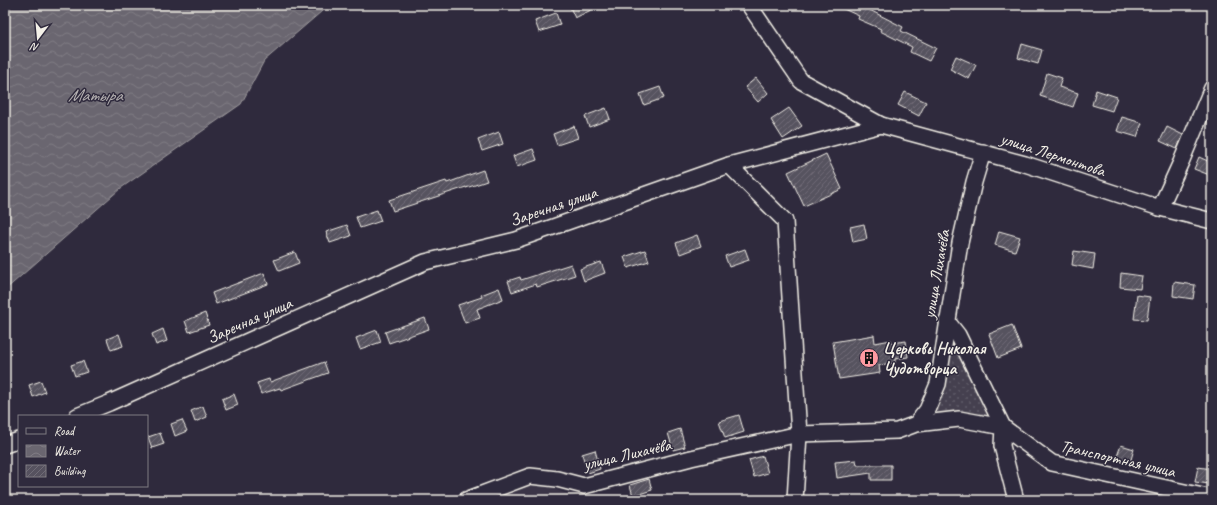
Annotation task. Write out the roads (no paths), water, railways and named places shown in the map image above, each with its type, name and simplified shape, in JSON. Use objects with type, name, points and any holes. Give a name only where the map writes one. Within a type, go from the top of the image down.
[{"type":"street","points":[[749,5],[801,81],[881,124]]},
{"type":"street","points":[[1160,208],[1212,88]]},
{"type":"street","name":"улица Лермонтова","points":[[881,124],[1025,164],[1160,208],[1212,221]]},
{"type":"street","name":"Заречная улица","points":[[79,415],[425,262],[516,240],[729,165],[881,124]]},
{"type":"street","name":"улица Лихачёва","points":[[466,500],[530,476],[557,479],[584,486],[691,458],[799,434],[897,431],[916,424],[927,410],[938,384],[960,243],[974,182],[983,152]]},
{"type":"street","points":[[729,165],[785,220],[799,434],[795,500]]},
{"type":"street","name":"Транспортная улица","points":[[947,320],[958,335],[1003,427],[1002,446],[1016,500]]},
{"type":"street","name":"Транспортная улица","points":[[916,424],[959,419],[1003,427],[1052,463],[1212,498]]},
{"type":"street","points":[[5,446],[18,440]]},
{"type":"water","name":"Матыра","points":[[5,5],[329,5],[264,61],[241,104],[121,188],[5,290]]},
{"type":"place","name":"Церковь Николая Чудотворца","points":[[869,358]]}]
